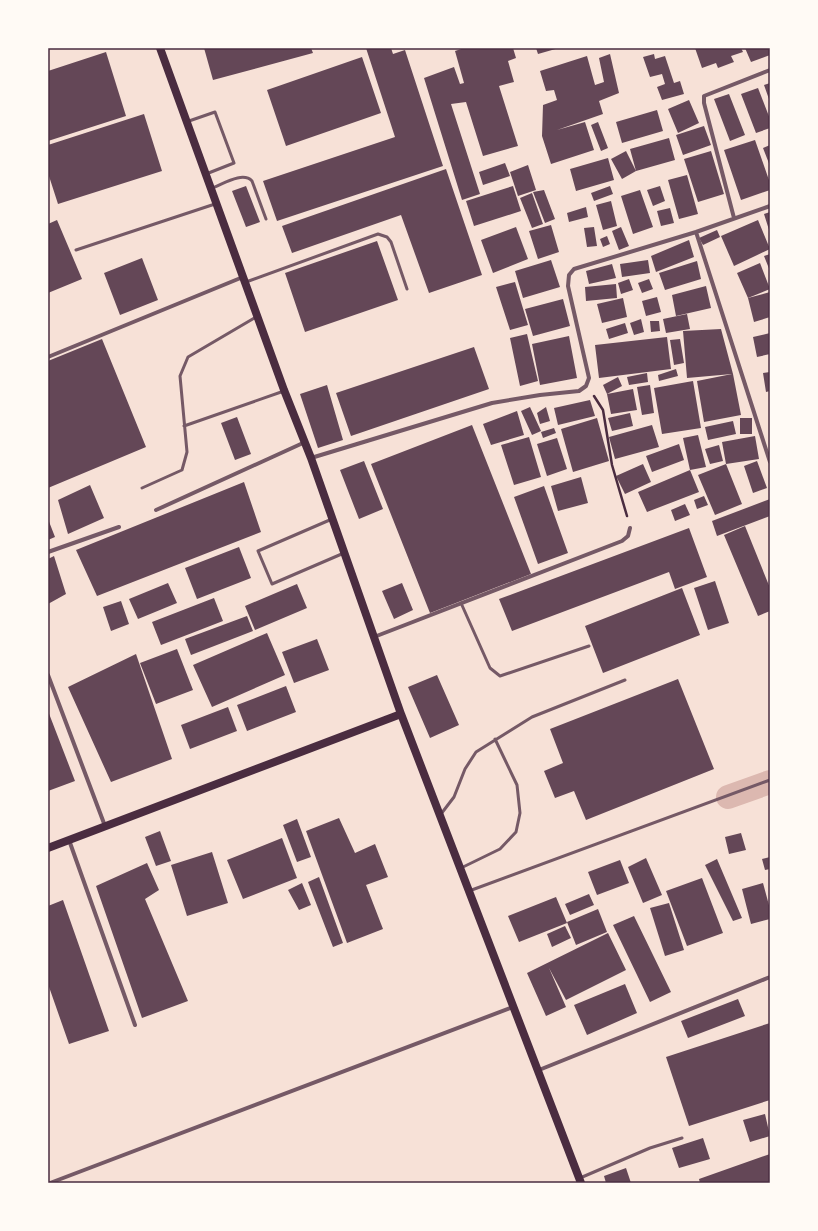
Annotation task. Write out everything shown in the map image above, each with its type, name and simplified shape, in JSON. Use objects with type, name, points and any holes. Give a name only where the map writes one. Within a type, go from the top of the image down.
[{"type":"main road","points":[[160,48],[310,458],[401,714],[515,1007],[580,1181]]},
{"type":"main road","points":[[48,848],[401,714]]},
{"type":"street","points":[[734,218],[704,103],[704,96],[770,70]]},
{"type":"street","points":[[310,458],[492,403],[540,395],[579,391],[586,386],[589,378],[568,286],[568,275],[574,269],[696,232],[770,206]]},
{"type":"street","points":[[696,232],[770,462]]},
{"type":"street","points":[[48,357],[244,280]]},
{"type":"street","points":[[156,510],[304,443]]},
{"type":"street","points":[[48,552],[119,527]]},
{"type":"street","points":[[374,637],[622,541],[628,536],[630,528]]},
{"type":"street","points":[[48,675],[105,826]]},
{"type":"street","points":[[69,840],[135,1025]]},
{"type":"street","points":[[539,1070],[770,977]]},
{"type":"street","points":[[50,1183],[515,1007]]},
{"type":"lane","points":[[187,122],[215,112],[234,163],[205,174]]},
{"type":"lane","points":[[211,188],[244,176],[250,178],[266,219]]},
{"type":"lane","points":[[76,250],[217,203]]},
{"type":"lane","points":[[244,280],[378,234],[387,237],[391,242],[407,289]]},
{"type":"lane","points":[[142,488],[182,470],[187,452],[180,376],[188,357],[258,316]]},
{"type":"lane","points":[[184,426],[284,390]]},
{"type":"lane","points":[[332,519],[258,551],[272,584],[344,553]]},
{"type":"lane","points":[[460,603],[490,668],[500,676],[588,646]]},
{"type":"lane","points":[[440,815],[454,797],[465,769],[476,752],[532,717],[625,680]]},
{"type":"lane","points":[[461,868],[500,849],[516,832],[520,813],[517,785],[495,739]]},
{"type":"lane","points":[[470,891],[770,780]]},
{"type":"lane","points":[[580,1181],[650,1148],[682,1138]]},
{"type":"path","points":[[586,386],[603,410],[612,465],[630,528]]},
{"type":"building","points":[[204,48],[311,48],[313,53],[213,80]]},
{"type":"building","points":[[366,48],[391,48],[393,54],[405,50],[443,166],[277,221],[263,181],[395,137]]},
{"type":"building","points":[[461,48],[513,48],[516,58],[508,61],[514,82],[499,86],[518,146],[483,156],[466,102],[451,104],[480,194],[462,200],[424,78],[454,67],[460,84],[464,83],[455,51]]},
{"type":"building","points":[[536,48],[559,48],[538,54]]},
{"type":"building","points":[[695,48],[741,48],[743,52],[731,56],[734,62],[718,68],[716,63],[702,68]]},
{"type":"building","points":[[745,48],[770,48],[770,55],[751,62]]},
{"type":"building","points":[[106,52],[126,116],[48,141],[48,71]]},
{"type":"building","points":[[610,54],[619,93],[599,101],[603,114],[557,130],[585,122],[594,150],[551,164],[542,136],[543,105],[557,100],[554,90],[546,91],[540,71],[587,56],[595,85],[604,82],[599,58]]},
{"type":"building","points":[[654,54],[655,59],[665,56],[674,83],[680,81],[684,94],[662,100],[657,87],[665,84],[662,74],[650,77],[643,57]]},
{"type":"building","points":[[362,57],[381,113],[286,146],[267,90]]},
{"type":"building","points":[[770,83],[770,102],[764,85]]},
{"type":"building","points":[[758,88],[770,119],[770,128],[756,133],[741,94]]},
{"type":"building","points":[[729,94],[745,135],[730,141],[714,99]]},
{"type":"building","points":[[689,100],[699,123],[678,133],[668,109]]},
{"type":"building","points":[[657,110],[663,131],[622,143],[616,122]]},
{"type":"building","points":[[144,114],[162,171],[58,204],[48,173],[48,145]]},
{"type":"building","points":[[598,122],[608,148],[601,151],[591,125]]},
{"type":"building","points":[[704,126],[711,145],[683,155],[676,135]]},
{"type":"building","points":[[669,138],[675,160],[636,171],[630,149]]},
{"type":"building","points":[[755,140],[770,183],[770,190],[741,200],[724,150]]},
{"type":"building","points":[[770,145],[770,166],[763,148]]},
{"type":"building","points":[[626,151],[636,171],[622,179],[611,159]]},
{"type":"building","points":[[711,151],[724,194],[698,202],[684,159]]},
{"type":"building","points":[[608,158],[614,180],[576,191],[570,169]]},
{"type":"building","points":[[505,163],[510,176],[483,185],[479,172]]},
{"type":"building","points":[[528,165],[536,190],[518,196],[510,172]]},
{"type":"building","points":[[446,169],[482,275],[429,293],[401,215],[292,253],[282,226]]},
{"type":"building","points":[[687,175],[698,214],[679,219],[668,180]]},
{"type":"building","points":[[246,186],[260,222],[246,227],[232,191]]},
{"type":"building","points":[[513,186],[521,211],[474,226],[466,201]]},
{"type":"building","points":[[610,186],[613,194],[594,201],[591,193]]},
{"type":"building","points":[[660,186],[665,201],[653,206],[647,190]]},
{"type":"building","points":[[544,190],[555,219],[545,223],[533,192]]},
{"type":"building","points":[[640,190],[653,227],[633,234],[621,196]]},
{"type":"building","points":[[532,193],[543,224],[532,228],[520,198]]},
{"type":"building","points":[[611,201],[617,226],[603,230],[596,205]]},
{"type":"building","points":[[586,207],[588,217],[569,222],[567,213]]},
{"type":"building","points":[[670,208],[674,223],[661,226],[657,211]]},
{"type":"building","points":[[770,212],[770,233],[764,214]]},
{"type":"building","points":[[57,220],[82,279],[48,293],[48,224]]},
{"type":"building","points":[[758,220],[770,249],[734,266],[721,236]]},
{"type":"building","points":[[551,225],[559,252],[538,259],[529,231]]},
{"type":"building","points":[[516,227],[528,259],[493,273],[481,240]]},
{"type":"building","points":[[594,227],[597,246],[587,247],[584,228]]},
{"type":"building","points":[[621,227],[629,246],[619,250],[612,231]]},
{"type":"building","points":[[717,230],[720,237],[703,245],[699,238]]},
{"type":"building","points":[[607,236],[610,244],[603,247],[600,239]]},
{"type":"building","points":[[689,240],[694,257],[656,272],[651,256]]},
{"type":"building","points":[[377,241],[398,300],[305,332],[285,273]]},
{"type":"building","points":[[770,254],[770,271],[764,256]]},
{"type":"building","points":[[142,258],[158,300],[120,315],[104,273]]},
{"type":"building","points":[[551,260],[560,287],[523,298],[515,271]]},
{"type":"building","points":[[648,260],[650,273],[622,277],[620,264]]},
{"type":"building","points":[[697,261],[701,279],[665,290],[659,273]]},
{"type":"building","points":[[760,263],[770,289],[748,298],[737,273]]},
{"type":"building","points":[[612,264],[616,278],[589,284],[586,271]]},
{"type":"building","points":[[629,279],[633,290],[621,294],[618,283]]},
{"type":"building","points":[[649,279],[653,289],[642,293],[638,283]]},
{"type":"building","points":[[515,282],[528,325],[510,330],[496,287]]},
{"type":"building","points":[[616,284],[617,298],[586,301],[585,287]]},
{"type":"building","points":[[706,286],[711,308],[676,316],[672,295]]},
{"type":"building","points":[[770,292],[770,317],[754,322],[748,298]]},
{"type":"building","points":[[657,297],[661,312],[646,316],[642,301]]},
{"type":"building","points":[[623,298],[627,317],[602,323],[597,304]]},
{"type":"building","points":[[563,299],[570,326],[533,336],[525,309]]},
{"type":"building","points":[[687,314],[690,329],[666,333],[663,319]]},
{"type":"building","points":[[641,319],[644,332],[634,335],[630,323]]},
{"type":"building","points":[[650,321],[659,321],[660,331],[651,332]]},
{"type":"building","points":[[625,323],[628,333],[609,339],[606,329]]},
{"type":"building","points":[[721,329],[733,374],[741,415],[704,422],[697,381],[732,374],[687,378],[683,331]]},
{"type":"building","points":[[770,333],[770,354],[757,357],[753,337]]},
{"type":"building","points":[[527,334],[538,381],[520,386],[510,338]]},
{"type":"building","points":[[569,336],[577,378],[540,385],[532,344]]},
{"type":"building","points":[[667,337],[671,369],[599,378],[595,345]]},
{"type":"building","points":[[102,339],[146,447],[48,488],[48,361]]},
{"type":"building","points":[[680,339],[684,363],[674,365],[670,340]]},
{"type":"building","points":[[474,347],[489,389],[351,436],[336,393]]},
{"type":"building","points":[[676,369],[678,376],[659,381],[658,375]]},
{"type":"building","points":[[770,372],[770,391],[766,392],[763,373]]},
{"type":"building","points":[[647,373],[648,382],[629,385],[627,377]]},
{"type":"building","points":[[618,377],[622,386],[607,394],[603,385]]},
{"type":"building","points":[[693,381],[701,428],[662,434],[654,388]]},
{"type":"building","points":[[327,385],[343,440],[318,448],[300,394]]},
{"type":"building","points":[[650,385],[654,413],[642,415],[637,387]]},
{"type":"building","points":[[633,389],[637,410],[611,414],[607,394]]},
{"type":"building","points":[[590,400],[595,416],[558,425],[554,408]]},
{"type":"building","points":[[530,407],[541,431],[532,435],[521,411]]},
{"type":"building","points":[[546,407],[550,421],[540,424],[537,413]]},
{"type":"building","points":[[517,411],[524,435],[491,445],[483,424]]},
{"type":"building","points":[[630,413],[633,426],[612,431],[608,418]]},
{"type":"building","points":[[237,417],[251,454],[235,460],[221,423]]},
{"type":"building","points":[[597,418],[609,461],[573,472],[561,429]]},
{"type":"building","points":[[740,418],[752,418],[752,434],[740,434]]},
{"type":"building","points":[[733,421],[736,434],[708,440],[705,427]]},
{"type":"building","points":[[472,425],[531,574],[430,613],[371,464]]},
{"type":"building","points":[[652,425],[659,447],[615,459],[609,437]]},
{"type":"building","points":[[554,428],[556,433],[543,438],[541,432]]},
{"type":"building","points":[[698,435],[706,467],[690,470],[683,438]]},
{"type":"building","points":[[755,436],[759,459],[726,464],[722,442]]},
{"type":"building","points":[[529,437],[541,477],[514,485],[501,445]]},
{"type":"building","points":[[557,438],[567,469],[547,476],[537,444]]},
{"type":"building","points":[[679,444],[684,460],[652,472],[646,456]]},
{"type":"building","points":[[719,445],[723,461],[710,464],[705,449]]},
{"type":"building","points":[[364,461],[383,509],[359,519],[340,470]]},
{"type":"building","points":[[757,461],[767,488],[753,493],[744,466]]},
{"type":"building","points":[[643,464],[651,482],[625,494],[616,476]]},
{"type":"building","points":[[726,464],[742,504],[715,515],[698,475]]},
{"type":"building","points":[[690,470],[699,492],[647,512],[638,492]]},
{"type":"building","points":[[581,477],[588,503],[558,511],[551,486]]},
{"type":"building","points":[[244,482],[261,532],[97,596],[76,550]]},
{"type":"building","points":[[90,485],[104,518],[68,534],[58,500]]},
{"type":"building","points":[[544,486],[568,553],[538,564],[514,497]]},
{"type":"building","points":[[704,496],[708,505],[697,509],[694,500]]},
{"type":"building","points":[[770,499],[770,516],[717,536],[712,521]]},
{"type":"building","points":[[685,504],[690,515],[675,521],[671,510]]},
{"type":"building","points":[[48,519],[55,537],[48,540]]},
{"type":"building","points":[[745,526],[770,588],[770,611],[758,616],[724,535]]},
{"type":"building","points":[[689,528],[707,577],[675,589],[669,572],[512,631],[499,599]]},
{"type":"building","points":[[239,547],[251,578],[197,599],[185,568]]},
{"type":"building","points":[[54,556],[66,594],[48,604],[48,559]]},
{"type":"building","points":[[715,581],[729,623],[708,630],[694,588]]},
{"type":"building","points":[[168,583],[177,603],[138,619],[129,599]]},
{"type":"building","points":[[402,583],[413,610],[394,619],[382,591]]},
{"type":"building","points":[[297,584],[307,608],[255,630],[245,606]]},
{"type":"building","points":[[682,588],[700,635],[603,673],[585,626]]},
{"type":"building","points":[[214,598],[223,621],[161,645],[152,622]]},
{"type":"building","points":[[121,601],[129,624],[111,631],[103,607]]},
{"type":"building","points":[[247,616],[253,631],[191,655],[185,639]]},
{"type":"building","points":[[267,633],[285,675],[212,707],[193,665]]},
{"type":"building","points":[[317,639],[329,670],[294,683],[282,652]]},
{"type":"building","points":[[177,649],[193,690],[156,704],[140,663]]},
{"type":"building","points":[[136,654],[172,759],[111,782],[68,687]]},
{"type":"building","points":[[437,675],[459,725],[430,738],[408,687]]},
{"type":"building","points":[[678,679],[714,769],[586,820],[574,791],[555,798],[544,771],[563,763],[550,729]]},
{"type":"building","points":[[286,686],[296,712],[247,731],[237,705]]},
{"type":"building","points":[[228,707],[237,731],[190,749],[181,725]]},
{"type":"building","points":[[48,711],[75,781],[48,791]]},
{"type":"building","points":[[339,818],[355,853],[375,844],[388,877],[366,885],[383,929],[347,943],[306,831]]},
{"type":"building","points":[[297,819],[311,857],[297,862],[283,825]]},
{"type":"building","points":[[160,831],[171,861],[156,866],[145,837]]},
{"type":"building","points":[[741,833],[746,850],[729,854],[725,837]]},
{"type":"building","points":[[282,838],[297,878],[243,899],[227,860]]},
{"type":"building","points":[[212,852],[228,903],[187,916],[171,865]]},
{"type":"building","points":[[770,857],[770,869],[765,870],[762,859]]},
{"type":"building","points":[[646,858],[662,895],[643,903],[628,867]]},
{"type":"building","points":[[717,859],[742,918],[733,921],[705,865]]},
{"type":"building","points":[[620,860],[629,883],[597,895],[588,872]]},
{"type":"building","points":[[147,863],[159,890],[145,899],[188,1001],[142,1018],[96,886]]},
{"type":"building","points":[[319,877],[343,943],[333,947],[308,882]]},
{"type":"building","points":[[702,878],[723,933],[687,946],[666,891]]},
{"type":"building","points":[[302,883],[311,905],[299,910],[288,890]]},
{"type":"building","points":[[763,883],[770,909],[770,919],[751,924],[742,889]]},
{"type":"building","points":[[589,894],[594,905],[570,915],[565,904]]},
{"type":"building","points":[[556,897],[567,923],[519,942],[508,916]]},
{"type":"building","points":[[63,900],[109,1031],[69,1044],[48,984],[48,906]]},
{"type":"building","points":[[669,903],[684,950],[665,956],[650,908]]},
{"type":"building","points":[[598,909],[607,932],[576,945],[567,922]]},
{"type":"building","points":[[634,916],[671,992],[650,1002],[613,925]]},
{"type":"building","points":[[565,926],[571,938],[552,947],[547,934]]},
{"type":"building","points":[[608,933],[626,970],[566,1000],[549,968],[566,1007],[546,1016],[527,973]]},
{"type":"building","points":[[625,984],[637,1013],[587,1035],[574,1005]]},
{"type":"building","points":[[738,999],[745,1016],[688,1038],[681,1021]]},
{"type":"building","points":[[770,1023],[770,1100],[689,1126],[666,1057]]},
{"type":"building","points":[[765,1114],[770,1136],[750,1142],[743,1120]]},
{"type":"building","points":[[703,1138],[710,1159],[679,1168],[672,1148]]},
{"type":"building","points":[[770,1154],[770,1183],[700,1183],[699,1179]]},
{"type":"building","points":[[626,1168],[631,1183],[606,1183],[604,1176]]},
{"type":"waterway","points":[[728,797],[770,782]]}]
